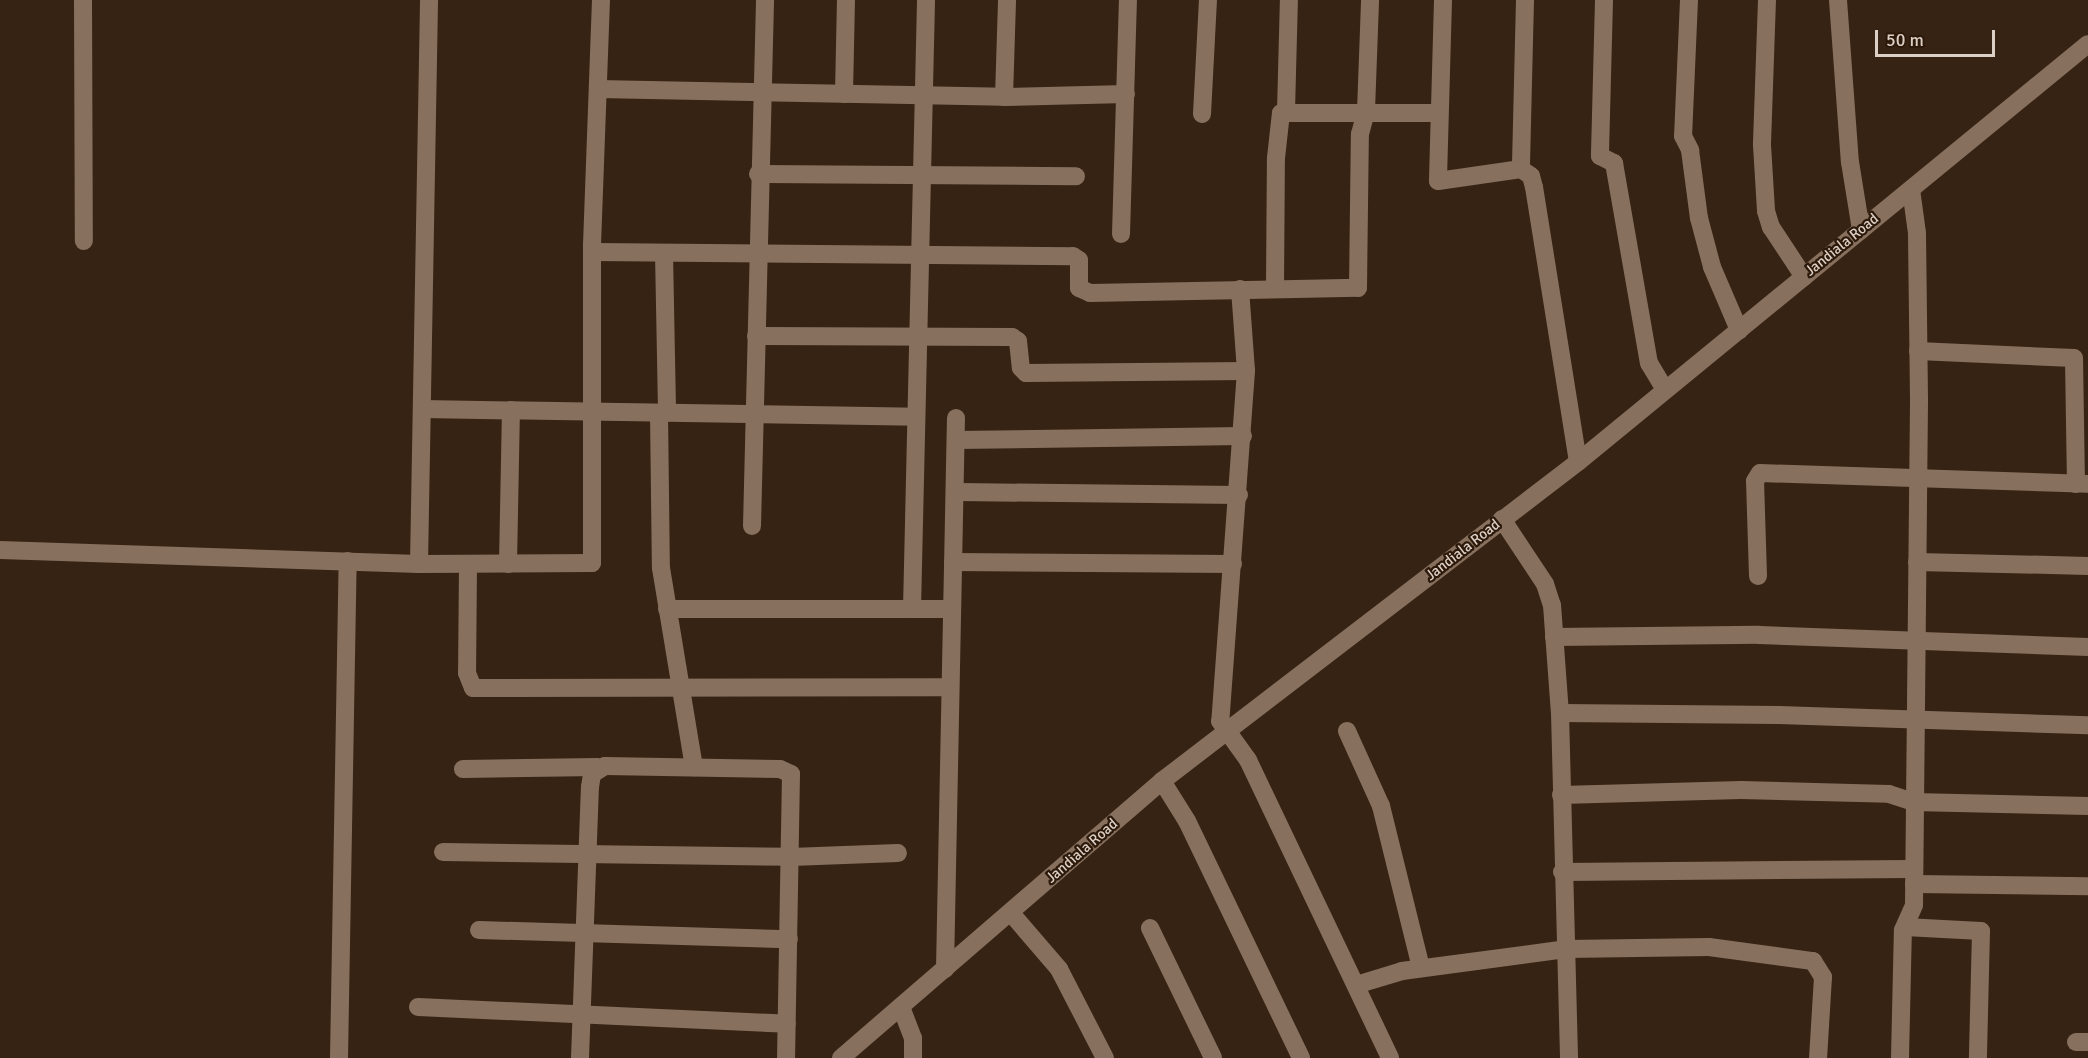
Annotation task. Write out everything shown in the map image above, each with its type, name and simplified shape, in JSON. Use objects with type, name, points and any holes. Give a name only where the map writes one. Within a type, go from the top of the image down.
[{"type":"street","points":[[83,0],[84,241]]},
{"type":"street","points":[[419,564],[429,0]]},
{"type":"street","points":[[0,550],[419,564],[592,563],[593,252],[601,0]]},
{"type":"street","points":[[752,526],[758,174],[765,0]]},
{"type":"street","points":[[844,94],[846,0]]},
{"type":"street","points":[[912,609],[926,0]]},
{"type":"street","points":[[1004,97],[1007,0]]},
{"type":"street","points":[[1121,234],[1128,0]]},
{"type":"street","points":[[1202,114],[1208,0]]},
{"type":"street","points":[[1275,288],[1276,158],[1279,118],[1286,111],[1289,0]]},
{"type":"street","points":[[593,252],[1073,256],[1079,260],[1079,288],[1089,293],[1358,288],[1360,134],[1366,111],[1370,0]]},
{"type":"street","points":[[1443,0],[1438,113],[1438,181],[1521,169],[1531,176],[1578,462]]},
{"type":"street","points":[[1521,169],[1525,0]]},
{"type":"street","points":[[1604,0],[1600,156],[1614,163],[1649,363],[1665,390]]},
{"type":"street","points":[[1689,0],[1683,136],[1690,150],[1699,218],[1712,267],[1739,330]]},
{"type":"street","points":[[1767,0],[1762,145],[1766,211],[1771,227],[1804,277]]},
{"type":"street","points":[[1838,0],[1850,162],[1861,230]]},
{"type":"street","name":"Jandiala Road","points":[[841,1058],[1162,781],[1578,462],[2088,44]]},
{"type":"street","points":[[598,89],[924,97],[1126,94]]},
{"type":"street","points":[[1286,111],[1438,113]]},
{"type":"street","points":[[758,174],[1076,176]]},
{"type":"street","points":[[1900,1058],[1905,927],[1912,914],[1914,877],[1918,351],[1917,232],[1911,189]]},
{"type":"street","points":[[664,253],[661,568],[694,767]]},
{"type":"street","points":[[1240,289],[1246,371],[1243,436],[1220,721],[1248,760],[1390,1058]]},
{"type":"street","points":[[756,336],[1012,337],[1018,341],[1021,368],[1026,373],[1246,371]]},
{"type":"street","points":[[1758,576],[1757,474],[2082,484],[2074,358],[1918,351]]},
{"type":"street","points":[[422,409],[916,417]]},
{"type":"street","points":[[508,564],[511,410]]},
{"type":"street","points":[[945,969],[953,562],[957,492],[956,417]]},
{"type":"street","points":[[956,440],[1243,436]]},
{"type":"street","points":[[957,492],[1239,495]]},
{"type":"street","points":[[1502,519],[1545,584],[1554,637],[1560,713],[1562,872],[1569,1058]]},
{"type":"street","points":[[339,1058],[348,561]]},
{"type":"street","points":[[953,562],[1233,564]]},
{"type":"street","points":[[1917,562],[2088,566]]},
{"type":"street","points":[[468,564],[470,686],[950,687]]},
{"type":"street","points":[[666,609],[952,609]]},
{"type":"street","points":[[1554,637],[1759,635],[2088,647]]},
{"type":"street","points":[[1560,713],[1914,719],[2088,725]]},
{"type":"street","points":[[1347,731],[1381,806],[1421,968]]},
{"type":"street","points":[[580,1058],[590,787],[598,767]]},
{"type":"street","points":[[463,769],[694,767],[786,770],[793,788],[786,1058]]},
{"type":"street","points":[[1162,781],[1187,821],[1301,1058]]},
{"type":"street","points":[[1561,795],[1741,790],[1889,794],[1913,802],[2088,806]]},
{"type":"street","points":[[443,852],[791,856],[898,853]]},
{"type":"street","points":[[1562,872],[1914,877],[2088,886]]},
{"type":"street","points":[[1011,913],[1059,969],[1105,1058]]},
{"type":"street","points":[[1905,927],[1981,931],[1978,1058]]},
{"type":"street","points":[[1150,928],[1213,1058]]},
{"type":"street","points":[[479,930],[789,939]]},
{"type":"street","points":[[1356,985],[1421,968],[1566,949],[1709,946],[1813,961],[1823,977],[1818,1058]]},
{"type":"street","points":[[418,1007],[787,1024]]},
{"type":"street","points":[[901,1007],[913,1038],[913,1058]]}]
